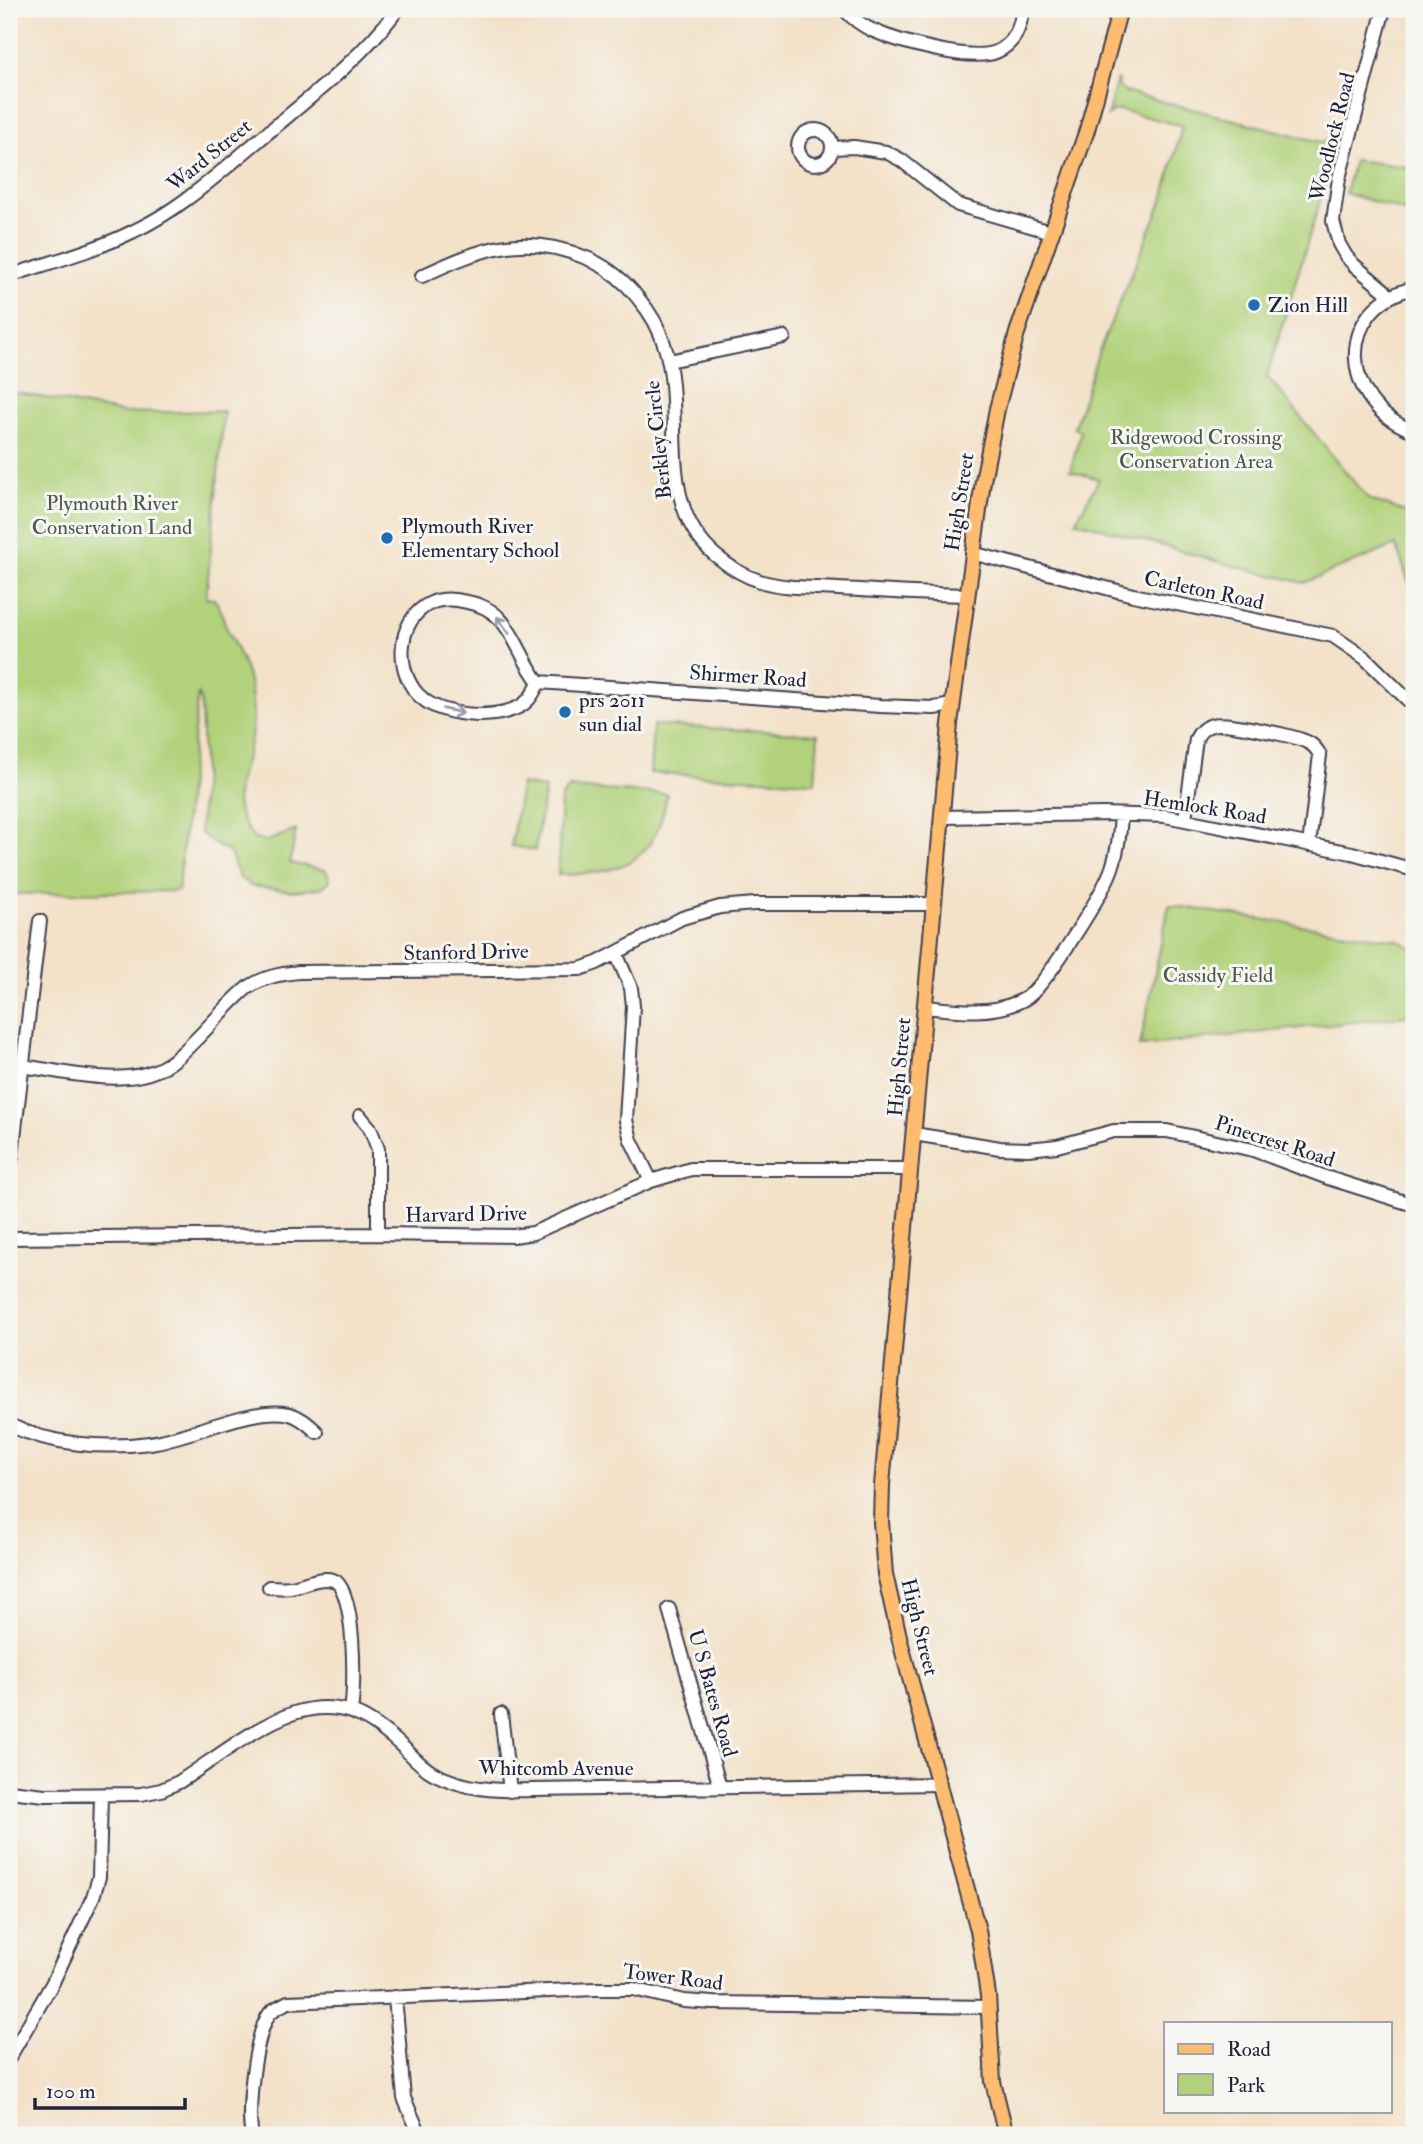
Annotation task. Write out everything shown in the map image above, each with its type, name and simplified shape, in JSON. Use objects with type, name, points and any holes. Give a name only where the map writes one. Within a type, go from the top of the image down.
[{"type":"main road","name":"High Street","points":[[1006,2135],[993,2082],[989,2007],[978,1930],[885,1574],[882,1485],[953,705],[966,595],[989,446],[1007,367],[1087,130],[1120,9]]},
{"type":"street","name":"Ward Street","points":[[9,276],[111,242],[137,230],[191,196],[337,74],[374,38],[398,9]]},
{"type":"street","points":[[844,9],[854,19],[876,32],[954,54],[980,55],[995,52],[1015,37],[1023,9]]},
{"type":"street","name":"Woodlock Road","points":[[1384,9],[1339,178],[1333,221],[1339,244],[1346,256],[1384,290],[1388,297]]},
{"type":"street","points":[[832,148],[863,148],[886,152],[901,160],[958,205],[1051,232]]},
{"type":"street","name":"Berkley Circle","points":[[422,276],[466,255],[505,245],[542,244],[575,253],[611,272],[629,287],[657,325],[669,361],[677,481],[682,503],[690,524],[713,553],[747,577],[781,586],[966,595]]},
{"type":"street","points":[[1414,288],[1388,297],[1367,318],[1356,349],[1358,377],[1367,396],[1378,410],[1414,431]]},
{"type":"street","points":[[669,361],[784,337]]},
{"type":"street","name":"Carleton Road","points":[[972,552],[1133,595],[1333,636],[1365,658],[1411,703]]},
{"type":"street","points":[[456,599],[474,603],[500,619],[529,670],[539,682],[528,701],[504,712],[486,715],[441,709],[422,699],[409,682],[402,657],[407,629],[419,611],[429,604],[456,599]]},
{"type":"street","name":"Shirmer Road","points":[[539,682],[880,706],[934,708],[953,705]]},
{"type":"street","points":[[1185,819],[1195,745],[1203,729],[1213,724],[1225,724],[1291,737],[1308,742],[1320,755],[1309,845]]},
{"type":"street","points":[[925,1007],[996,1010],[1030,996],[1098,897],[1112,869],[1120,835],[1121,815]]},
{"type":"street","name":"Hemlock Road","points":[[943,817],[1121,815],[1185,819],[1371,857],[1414,870]]},
{"type":"street","name":"Stanford Drive","points":[[22,1066],[114,1078],[152,1073],[176,1059],[247,988],[260,979],[278,975],[299,972],[580,969],[681,918],[720,907],[754,904],[934,904]]},
{"type":"street","points":[[9,1179],[40,921]]},
{"type":"street","points":[[616,953],[631,988],[633,1006],[626,1120],[631,1140],[651,1181]]},
{"type":"street","points":[[360,1116],[370,1128],[378,1149],[378,1234]]},
{"type":"street","name":"Pinecrest Road","points":[[914,1134],[1000,1148],[1028,1149],[1057,1146],[1114,1131],[1167,1131],[1253,1150],[1328,1178],[1414,1205]]},
{"type":"street","name":"Harvard Drive","points":[[9,1238],[378,1234],[514,1236],[533,1233],[674,1173],[716,1168],[911,1169]]},
{"type":"street","points":[[9,1425],[57,1440],[109,1446],[168,1440],[267,1413],[290,1415],[302,1420],[317,1432]]},
{"type":"street","points":[[269,1587],[291,1587],[303,1582],[325,1579],[342,1585],[349,1614],[354,1674],[351,1711]]},
{"type":"street","name":"U S Bates Road","points":[[669,1609],[720,1787]]},
{"type":"street","name":"Whitcomb Avenue","points":[[9,1791],[45,1795],[101,1795],[141,1794],[161,1790],[179,1782],[266,1726],[294,1713],[326,1708],[351,1711],[375,1722],[430,1772],[474,1789],[510,1791],[940,1784]]},
{"type":"street","points":[[501,1714],[510,1791]]},
{"type":"street","points":[[9,2058],[52,1984],[93,1897],[99,1877],[101,1795]]},
{"type":"street","name":"Tower Road","points":[[252,2135],[248,2106],[263,2028],[271,2011],[288,2002],[544,1990],[633,1989],[684,2001],[713,2003],[989,2007]]},
{"type":"street","points":[[395,1997],[404,2098],[420,2135]]},
{"type":"green space","name":"Ridgewood Crossing Conservation Area","points":[[1117,79],[1119,87],[1125,92],[1321,142],[1334,140],[1342,128],[1267,376],[1368,499],[1414,515],[1414,598],[1396,545],[1304,583],[1226,564],[1076,521],[1099,479],[1070,471],[1081,431],[1074,428],[1099,351],[1164,197],[1182,126],[1120,110],[1112,111],[1107,117]]},
{"type":"green space","points":[[1354,160],[1414,168],[1414,214],[1345,193]]},
{"type":"green space","name":"Plymouth River Conservation Land","points":[[9,391],[124,413],[224,411],[206,598],[213,598],[219,606],[250,683],[252,733],[237,802],[245,826],[255,839],[267,841],[296,830],[290,863],[326,870],[330,881],[321,888],[293,891],[251,886],[239,877],[230,853],[200,833],[203,765],[201,702],[198,693],[178,891],[9,894]]},
{"type":"green space","points":[[653,725],[818,734],[815,782],[650,773]]},
{"type":"green space","points":[[521,784],[545,788],[535,850],[511,846]]},
{"type":"green space","points":[[569,788],[667,794],[662,818],[654,836],[632,860],[600,871],[558,875],[561,797]]},
{"type":"green space","name":"Cassidy Field","points":[[1169,905],[1398,940],[1414,949],[1414,1015],[1140,1046]]},
{"type":"place","name":"Zion Hill","points":[[1254,305]]},
{"type":"place","name":"Plymouth River Elementary School","points":[[387,538]]},
{"type":"place","name":"prs 2011 sun dial","points":[[565,712]]}]
